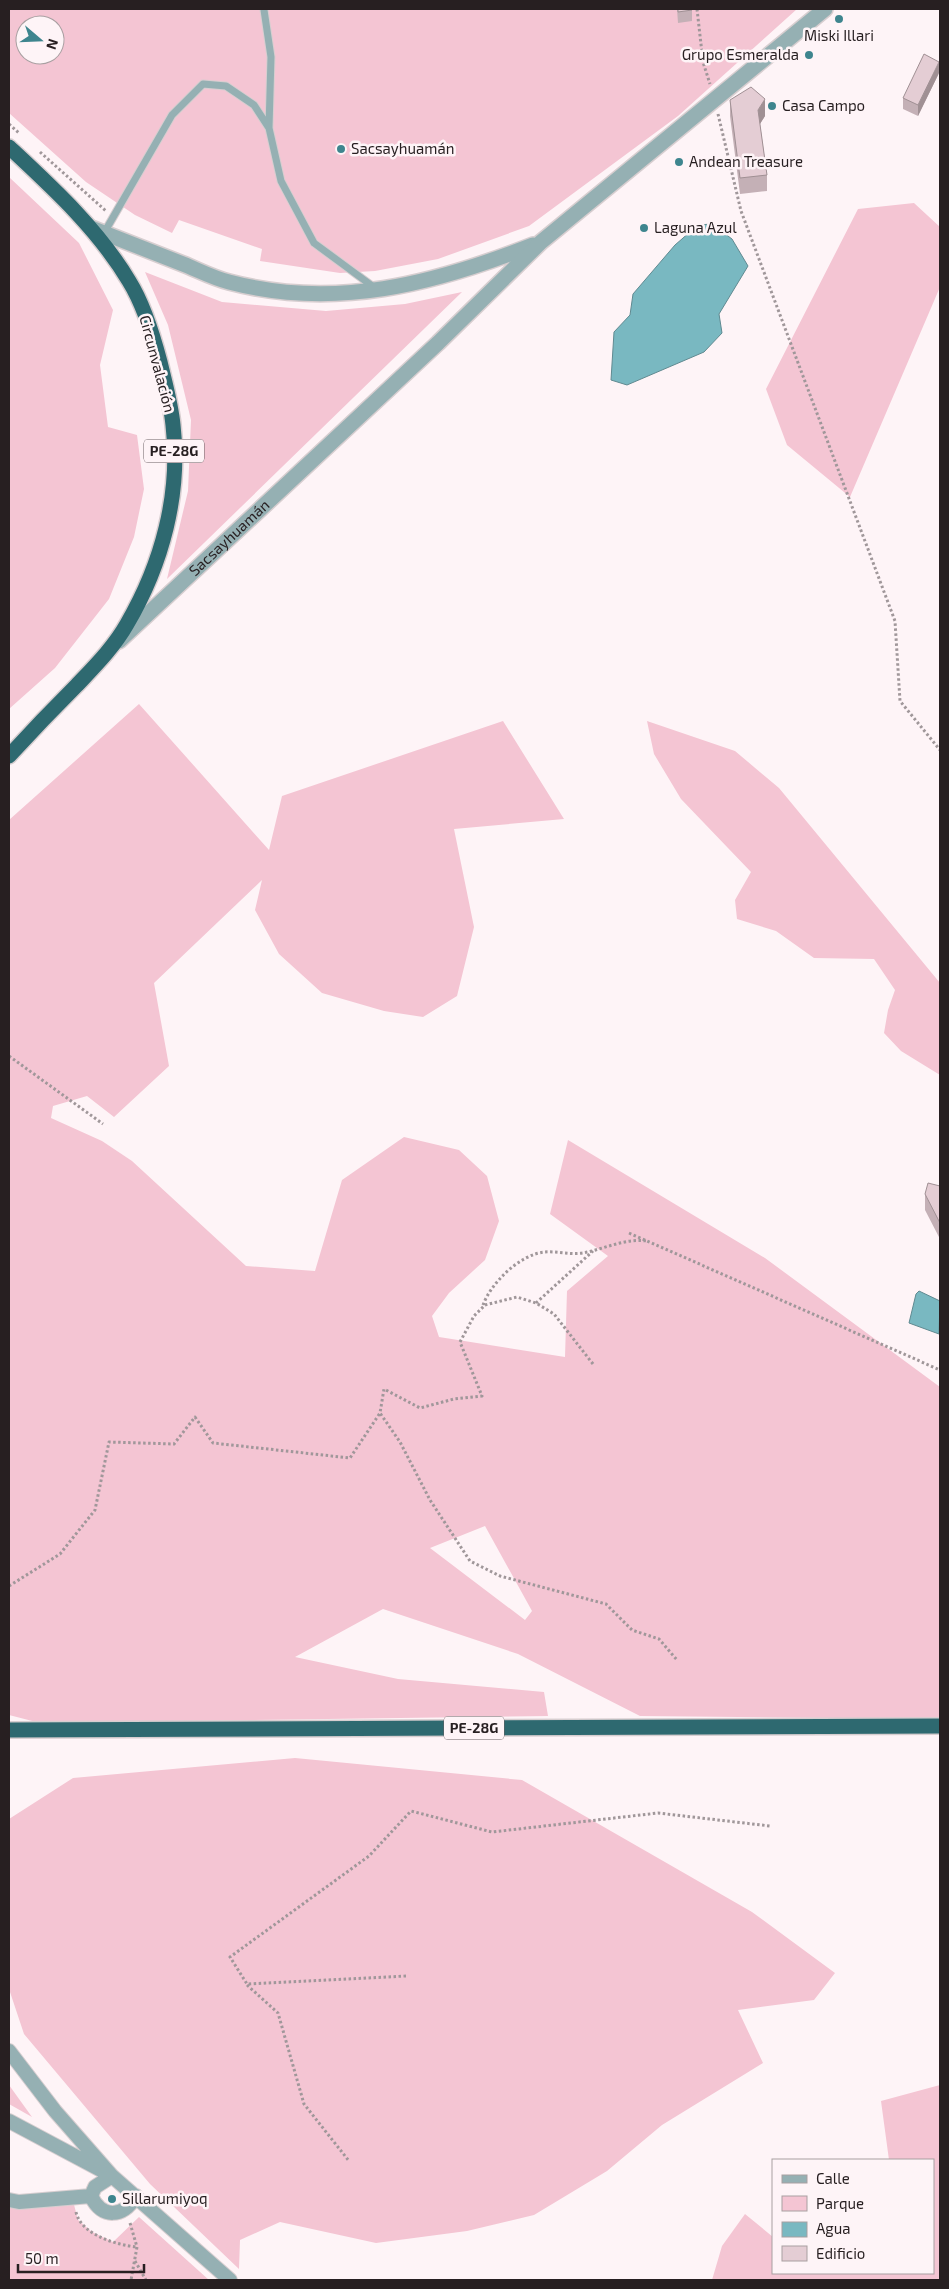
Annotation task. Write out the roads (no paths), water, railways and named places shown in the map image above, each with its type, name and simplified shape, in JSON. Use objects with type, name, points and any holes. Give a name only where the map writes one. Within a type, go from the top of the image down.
[{"type":"highway","name":"Circunvalación","points":[[9,147],[98,230],[130,282],[145,315],[167,391],[173,425],[174,448],[170,512],[162,544],[152,574],[131,617],[107,652],[9,756]]},
{"type":"highway","name":"PE-28G","points":[[9,1730],[940,1726]]},
{"type":"street","name":"Sacsayhuamán","points":[[107,652],[438,343],[541,242],[825,9]]},
{"type":"street","points":[[98,230],[228,282],[277,290],[336,294],[378,290],[424,282],[481,266],[541,242]]},
{"type":"street","points":[[9,2051],[55,2111],[112,2176],[230,2280]]},
{"type":"street","points":[[9,2121],[112,2176]]},
{"type":"street","points":[[112,2176],[95,2187],[91,2196],[95,2205],[103,2211],[111,2213],[126,2209],[136,2196]]},
{"type":"street","points":[[9,2200],[19,2202],[91,2196]]},
{"type":"lane","points":[[264,10],[271,57],[269,128],[281,181],[314,243],[378,290]]},
{"type":"lane","points":[[98,230],[114,218],[172,115],[203,84],[226,86],[254,105],[269,128]]},
{"type":"water","points":[[712,224],[732,239],[748,266],[719,314],[722,333],[704,352],[627,385],[611,380],[614,332],[630,315],[633,294],[675,245],[698,225]]},
{"type":"water","points":[[919,1291],[940,1301],[939,1334],[909,1323],[916,1294]]},
{"type":"place","name":"Miski Illari","points":[[839,19]]},
{"type":"place","name":"Grupo Esmeralda","points":[[809,55]]},
{"type":"place","name":"Casa Campo","points":[[772,106]]},
{"type":"place","name":"Sacsayhuamán","points":[[341,149]]},
{"type":"place","name":"Andean Treasure","points":[[679,162]]},
{"type":"place","name":"Laguna Azul","points":[[644,228]]},
{"type":"place","name":"Sillarumiyoq","points":[[112,2199]]}]
